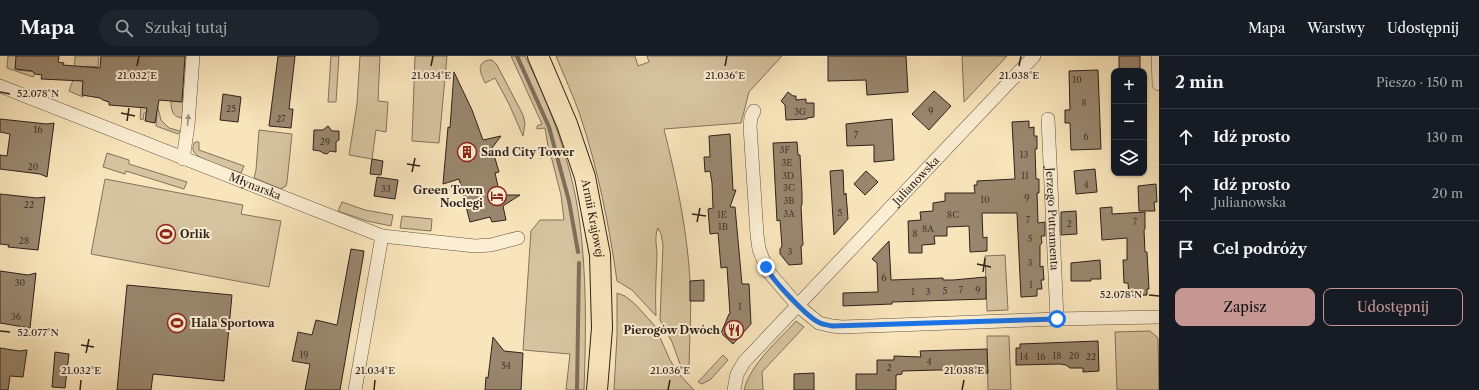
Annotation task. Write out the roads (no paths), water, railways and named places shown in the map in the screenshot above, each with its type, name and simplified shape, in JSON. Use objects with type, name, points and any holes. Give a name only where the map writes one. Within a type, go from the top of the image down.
[{"type":"main road","name":"Armii Krajowej","points":[[538,56],[567,124],[585,178],[600,255],[602,328],[597,390]]},
{"type":"street","points":[[183,159],[188,125],[193,56]]},
{"type":"street","name":"Julianowska","points":[[734,390],[737,374],[744,362],[1034,56]]},
{"type":"street","points":[[1158,56],[1159,84]]},
{"type":"street","name":"Młynarska","points":[[0,86],[382,236],[475,246],[490,245],[518,238]]},
{"type":"street","points":[[754,111],[751,117],[750,126],[759,249],[767,270],[797,305],[819,323],[842,327],[1057,319],[1159,317]]},
{"type":"street","name":"Jerzego Putramenta","points":[[1048,119],[1057,319]]},
{"type":"street","points":[[355,390],[382,236]]},
{"type":"waterway","points":[[517,56],[549,127],[569,201],[578,252]]},
{"type":"waterway","points":[[577,390],[579,263]]},
{"type":"place","name":"Sand City Tower","points":[[467,152]]},
{"type":"place","name":"Green Town Noclegi","points":[[497,196]]},
{"type":"place","name":"Orlik","points":[[166,234]]},
{"type":"place","name":"Hala Sportowa","points":[[177,323]]},
{"type":"place","name":"Pierogów Dwóch","points":[[734,330]]}]
